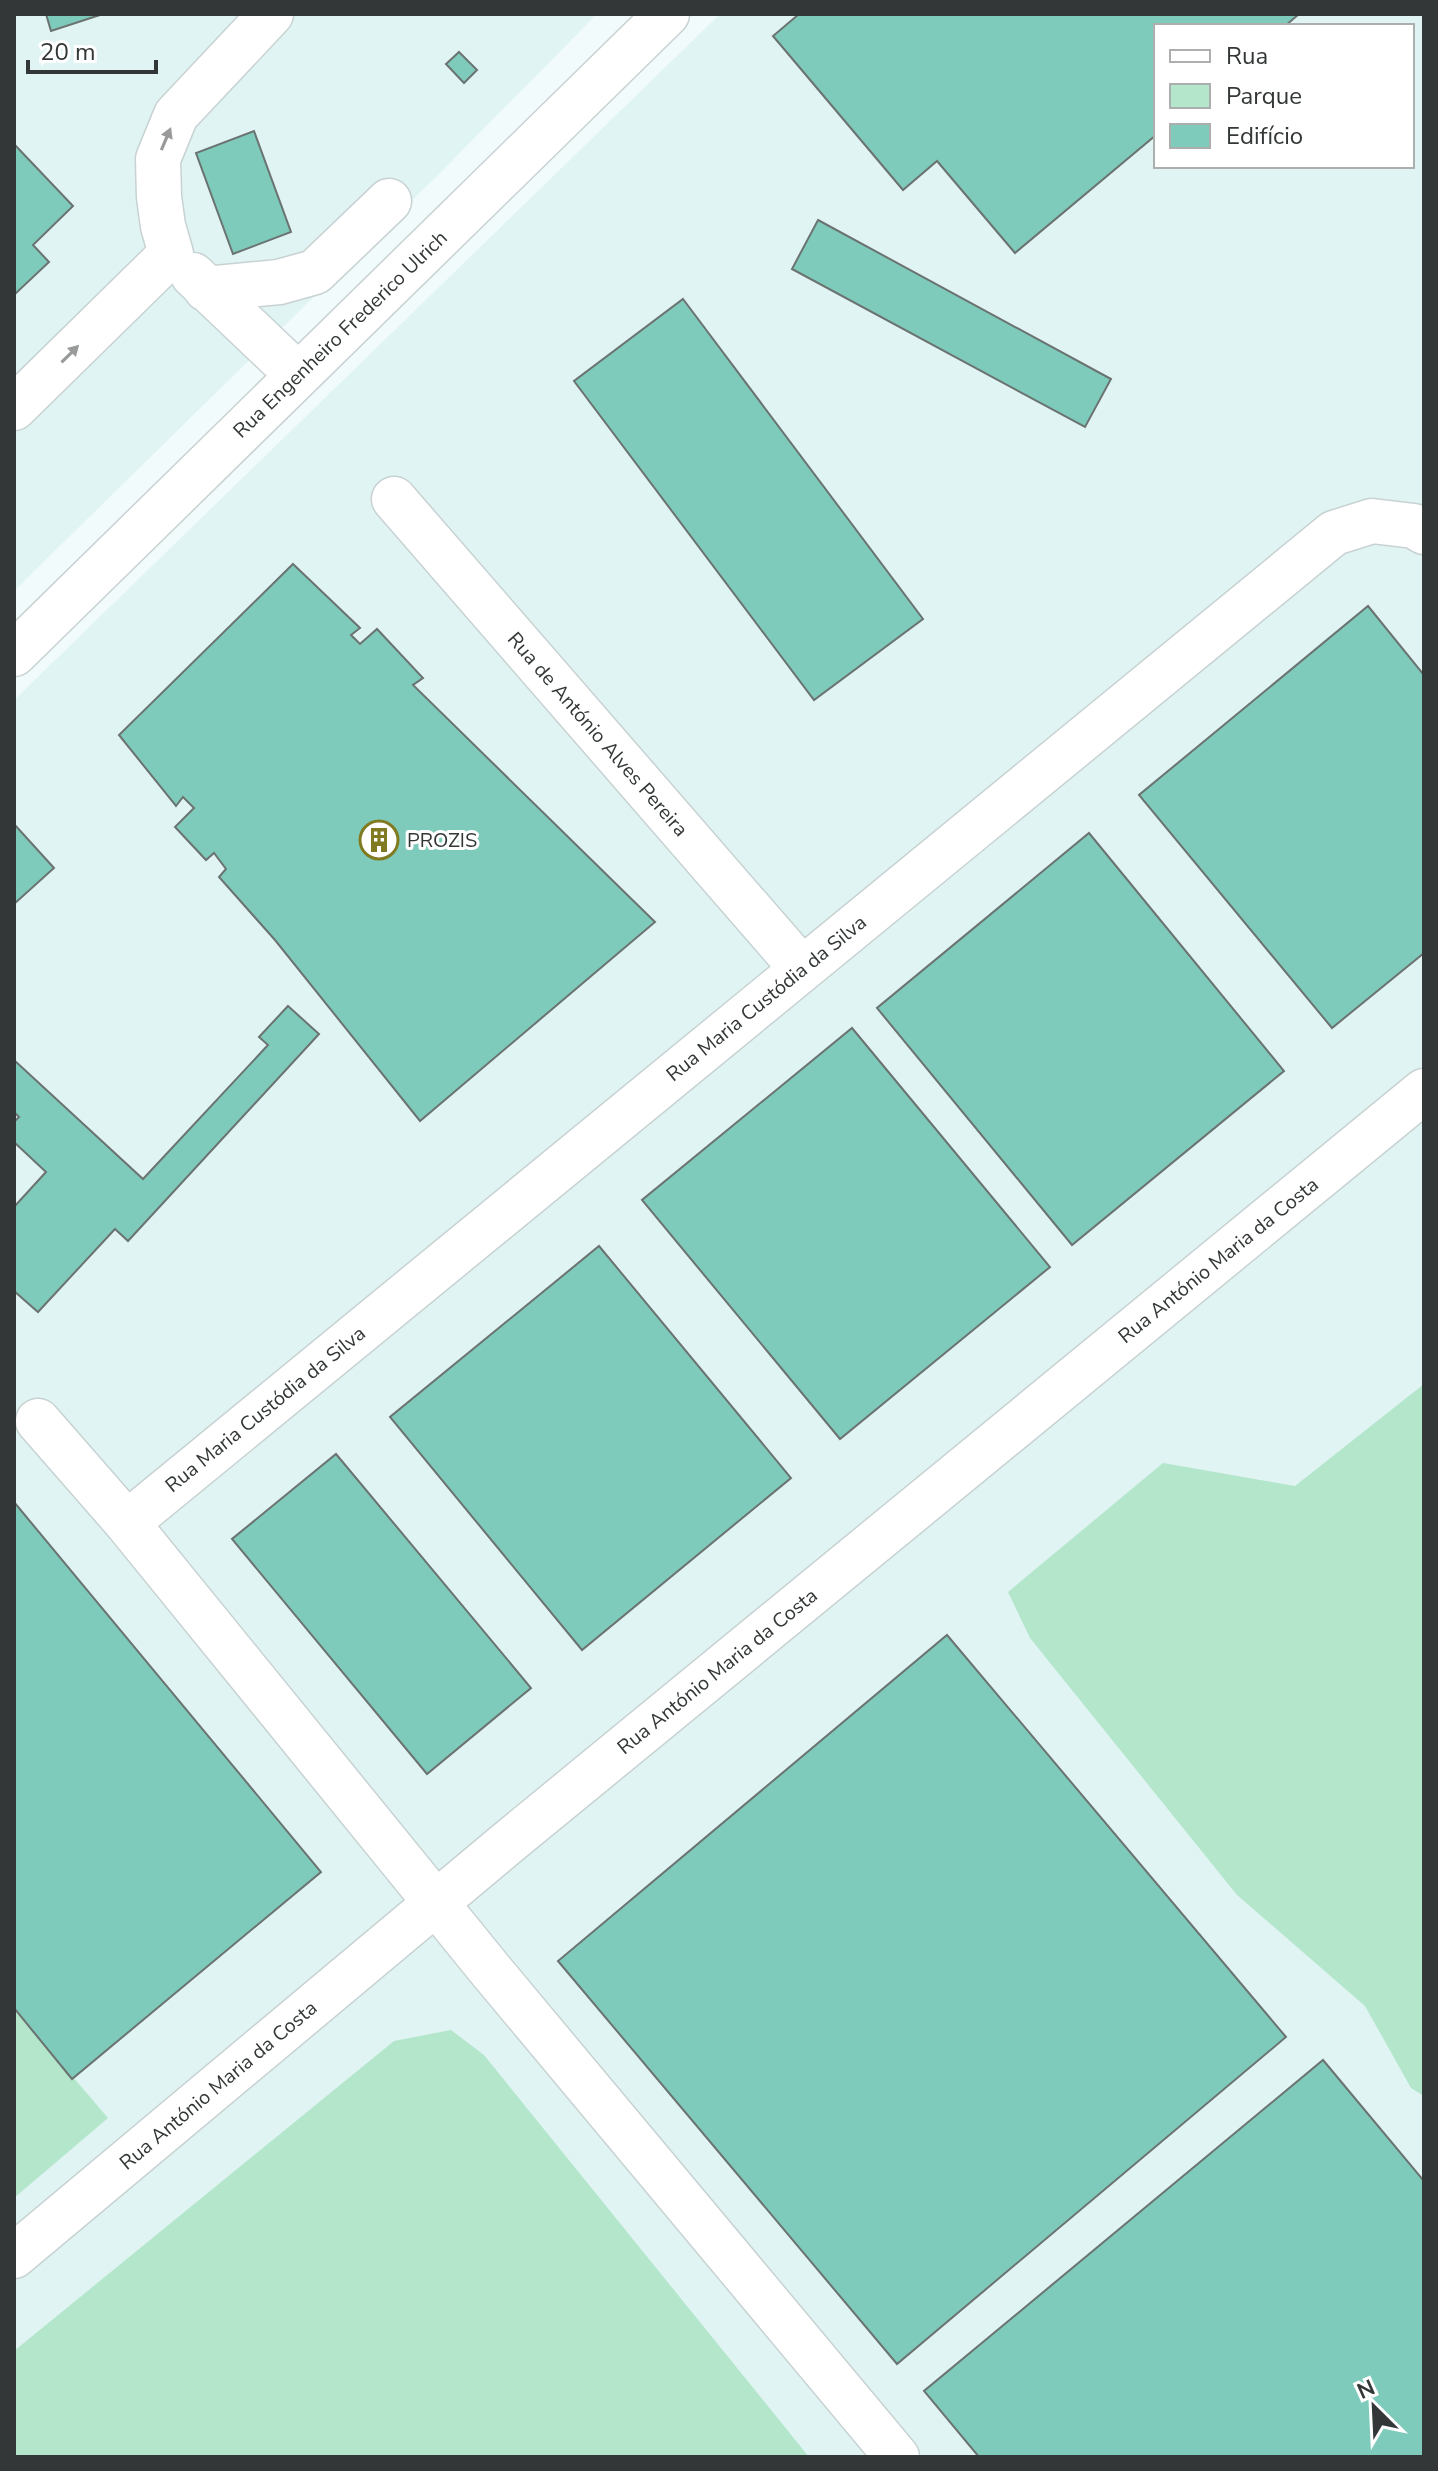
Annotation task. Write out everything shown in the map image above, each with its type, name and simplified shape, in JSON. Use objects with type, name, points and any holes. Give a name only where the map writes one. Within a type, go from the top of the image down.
[{"type":"street","points":[[271,14],[176,115],[158,159],[159,197],[171,254],[298,375]]},
{"type":"street","name":"Rua Engenheiro Frederico Ulrich","points":[[14,654],[667,14]]},
{"type":"street","points":[[206,289],[279,282],[315,272],[389,201]]},
{"type":"street","points":[[14,408],[171,254]]},
{"type":"street","name":"Rua de António Alves Pereira","points":[[394,499],[802,969]]},
{"type":"street","name":"Rua Maria Custódia da Silva","points":[[127,1523],[1334,533],[1372,521],[1414,526],[1424,532]]},
{"type":"street","name":"Rua António Maria da Costa","points":[[14,2256],[435,1903],[1424,1091]]},
{"type":"street","points":[[38,1421],[127,1523],[435,1903],[897,2457]]},
{"type":"shaded area","points":[[14,14],[597,14],[440,173],[14,591]]},
{"type":"shaded area","points":[[720,14],[1424,14],[1424,2457],[14,2457],[14,700]]},
{"type":"green space","points":[[1424,1384],[1424,2096],[1411,2088],[1365,2006],[1237,1895],[1030,1638],[1008,1592],[1163,1463],[1295,1486]]},
{"type":"green space","points":[[14,2008],[108,2118],[14,2198]]},
{"type":"green space","points":[[451,2030],[484,2055],[809,2457],[14,2457],[14,2351],[394,2041]]},
{"type":"building","points":[[46,14],[103,14],[51,31]]},
{"type":"building","points":[[799,14],[1299,14],[1287,24],[1154,24],[1154,137],[1015,253],[937,161],[903,190],[773,36]]},
{"type":"building","points":[[459,52],[477,70],[464,83],[446,64]]},
{"type":"building","points":[[254,131],[291,232],[233,254],[196,153]]},
{"type":"building","points":[[14,144],[73,206],[33,245],[49,262],[14,295]]},
{"type":"building","points":[[818,220],[1111,379],[1085,427],[792,269]]},
{"type":"building","points":[[683,299],[923,619],[814,700],[574,381]]},
{"type":"building","name":"PROZIS","points":[[293,564],[360,628],[351,635],[360,644],[377,629],[423,678],[413,685],[655,922],[420,1121],[275,940],[219,877],[226,869],[214,853],[206,860],[175,827],[194,808],[183,797],[176,806],[119,735]]},
{"type":"building","points":[[1368,606],[1424,675],[1424,953],[1332,1028],[1139,795]]},
{"type":"building","points":[[14,824],[54,868],[14,904]]},
{"type":"building","points":[[1089,833],[1284,1071],[1072,1245],[877,1008]]},
{"type":"building","points":[[288,1006],[319,1034],[128,1241],[115,1229],[38,1312],[14,1291],[14,1207],[46,1172],[14,1142],[14,1122],[19,1117],[14,1112],[14,1060],[143,1179],[268,1045],[259,1037]]},
{"type":"building","points":[[852,1028],[1050,1267],[840,1439],[642,1200]]},
{"type":"building","points":[[599,1246],[791,1478],[582,1650],[390,1417]]},
{"type":"building","points":[[336,1454],[531,1688],[427,1774],[232,1539]]},
{"type":"building","points":[[14,1502],[321,1872],[72,2079],[14,2008]]},
{"type":"building","points":[[947,1635],[1286,2037],[897,2364],[558,1961]]},
{"type":"building","points":[[1323,2060],[1424,2181],[1424,2457],[979,2457],[924,2391]]},
{"type":"place","name":"PROZIS","points":[[379,840]]}]
